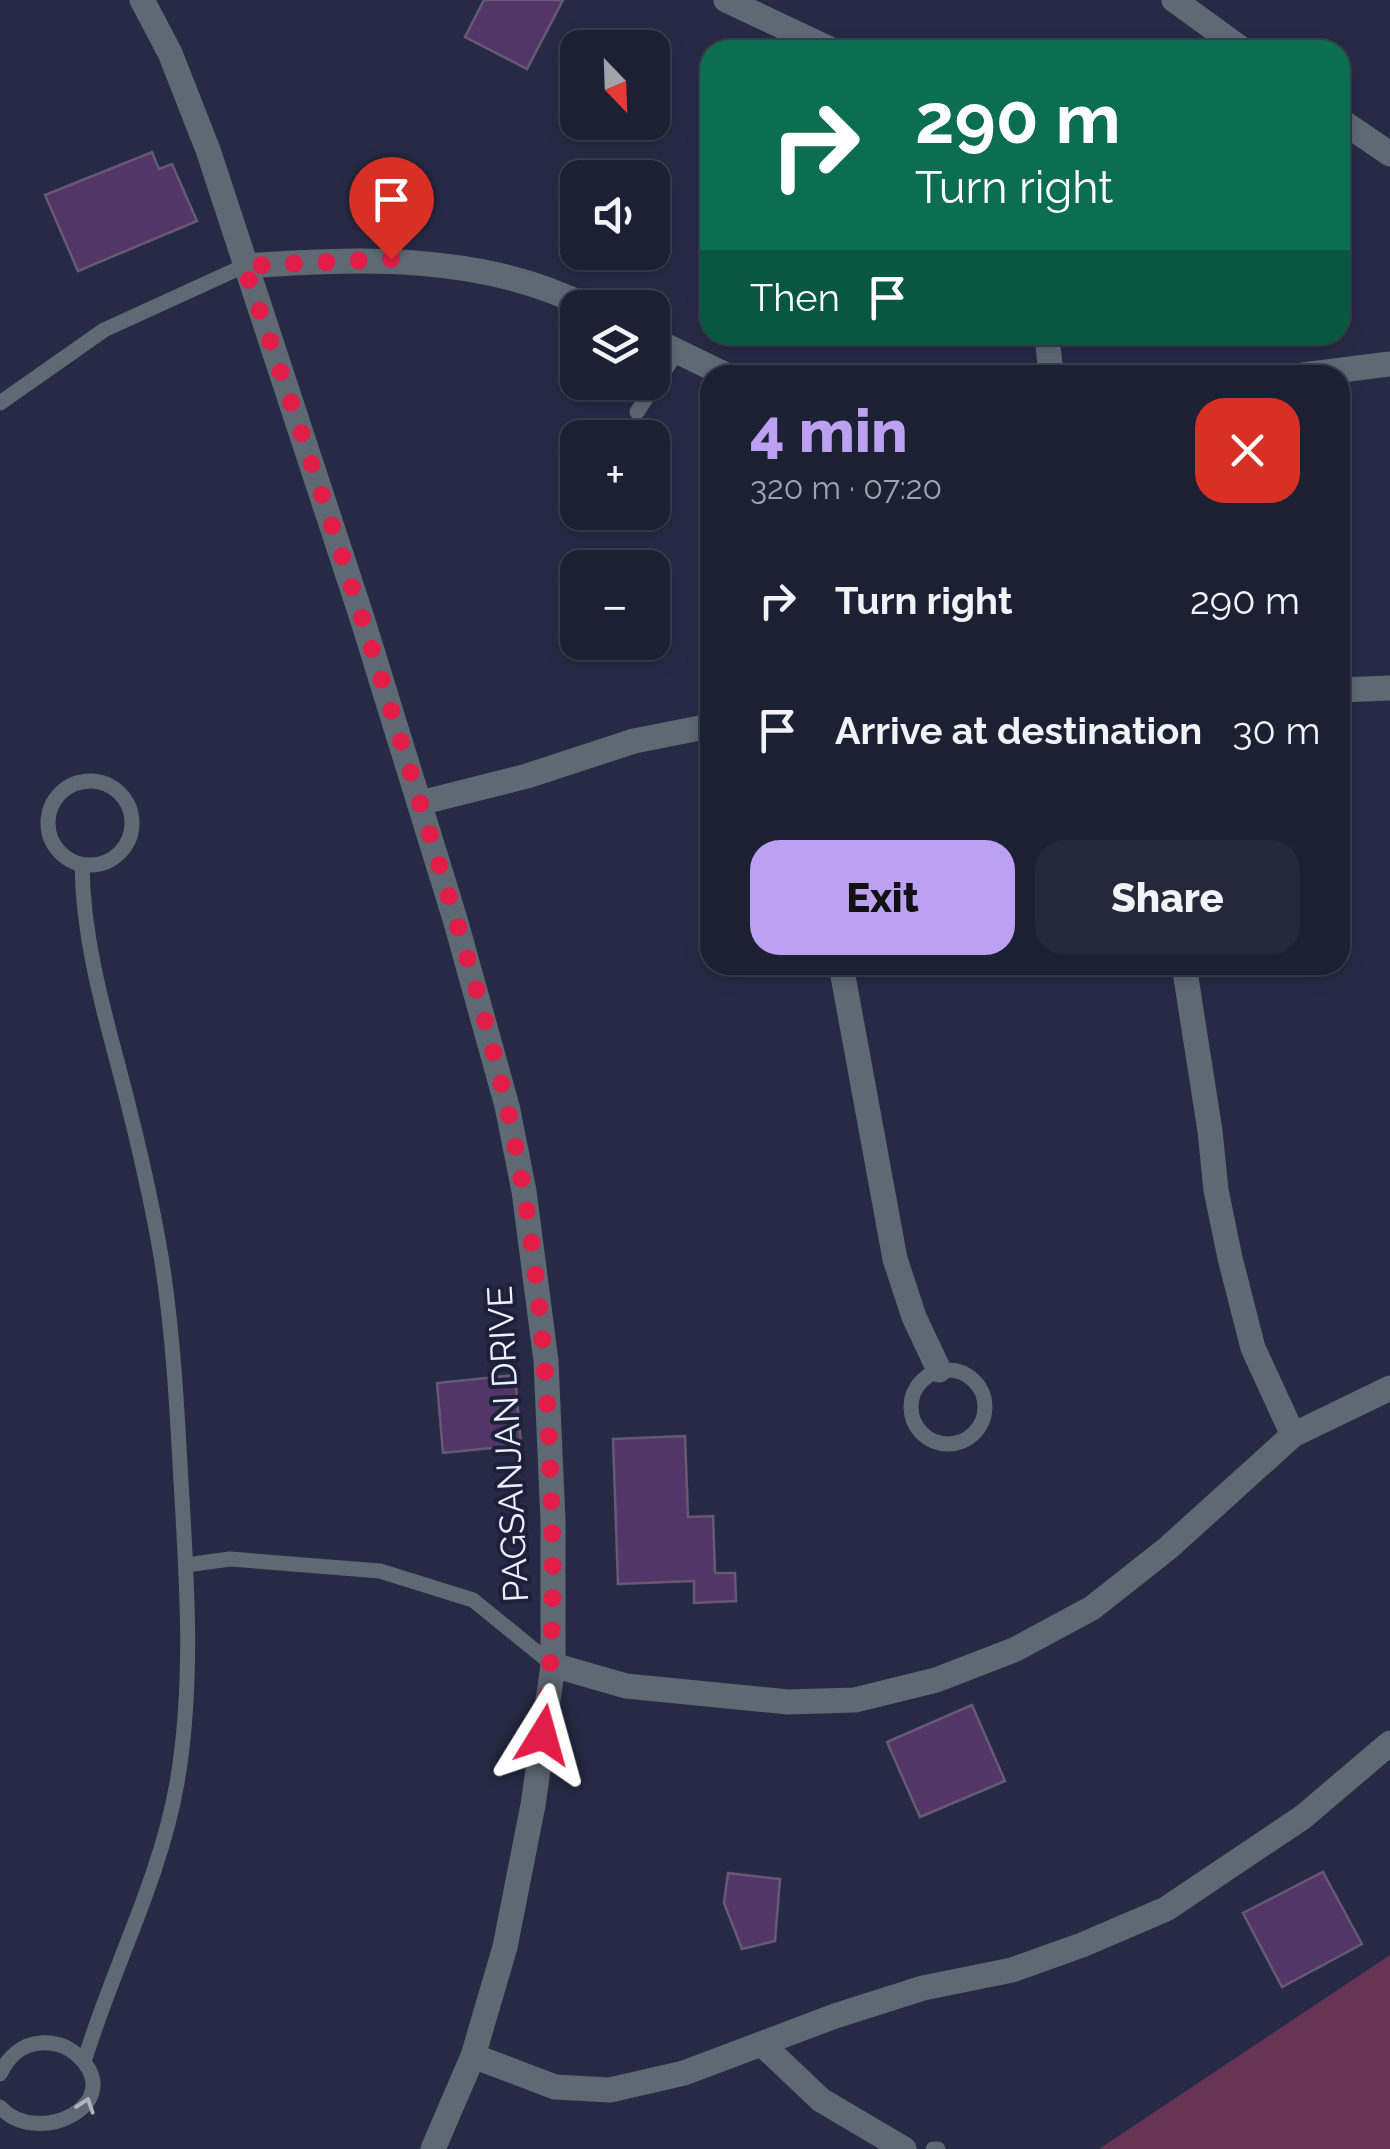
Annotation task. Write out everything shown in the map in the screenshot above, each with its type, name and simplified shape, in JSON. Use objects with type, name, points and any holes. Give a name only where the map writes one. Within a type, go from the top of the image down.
[{"type":"street","name":"PAGSANJAN DRIVE","points":[[142,0],[170,53],[208,150],[295,412],[420,804],[506,1106],[524,1191],[546,1361],[552,1664],[533,1805],[508,1929],[473,2056],[433,2149]]},
{"type":"street","points":[[726,0],[811,40]]},
{"type":"street","points":[[1174,0],[1228,40]]},
{"type":"street","points":[[1350,127],[1390,154]]},
{"type":"street","points":[[244,266],[391,259],[496,273],[560,297]]},
{"type":"street","points":[[670,349],[705,365]]},
{"type":"street","points":[[1350,369],[1390,364]]},
{"type":"street","points":[[1350,690],[1390,688]]},
{"type":"street","points":[[420,804],[527,776],[634,741],[700,728]]},
{"type":"street","points":[[843,975],[895,1259],[938,1370]]},
{"type":"street","points":[[1186,975],[1216,1190],[1230,1258],[1253,1348],[1292,1435]]},
{"type":"street","points":[[552,1664],[626,1686],[788,1702],[856,1700],[936,1680],[1014,1650],[1092,1608],[1168,1548],[1292,1435],[1390,1388]]},
{"type":"street","points":[[473,2056],[555,2087],[610,2090],[684,2074],[835,2016],[923,1988],[1012,1970],[1166,1910],[1303,1817],[1390,1743]]},
{"type":"street","points":[[762,2044],[821,2100],[904,2149]]},
{"type":"lane","points":[[0,403],[104,330],[244,266]]},
{"type":"lane","points":[[637,412],[677,352]]},
{"type":"lane","points":[[82,782],[99,782],[114,788],[126,800],[132,815],[132,832],[126,847],[114,859],[99,865],[82,865],[67,859],[55,847],[48,832],[49,815],[66,788],[82,782]]},
{"type":"lane","points":[[0,2107],[16,2128],[43,2138],[71,2130],[90,2106],[92,2091],[84,2062],[150,1879],[176,1784],[188,1684],[186,1564],[175,1383],[161,1257],[132,1118],[92,964],[83,915],[82,865]]},
{"type":"lane","points":[[938,1370],[958,1370],[975,1380],[985,1398],[985,1417],[975,1434],[958,1444],[938,1444],[921,1434],[911,1416],[911,1397],[921,1380],[938,1370]]},
{"type":"lane","points":[[186,1564],[230,1559],[380,1570],[473,1600],[552,1664]]},
{"type":"lane","points":[[0,2074],[15,2053],[44,2042],[59,2044],[84,2062]]},
{"type":"shaded area","points":[[1390,1955],[1390,2149],[1099,2149]]},
{"type":"building","points":[[484,0],[563,0],[527,69],[465,37]]},
{"type":"building","points":[[152,152],[159,169],[172,164],[197,221],[78,271],[45,195]]},
{"type":"building","points":[[515,1375],[521,1445],[443,1453],[437,1383]]},
{"type":"building","points":[[685,1436],[688,1517],[713,1516],[715,1573],[735,1573],[736,1601],[694,1603],[694,1581],[618,1584],[613,1439]]},
{"type":"building","points":[[972,1705],[1005,1781],[920,1817],[887,1742]]},
{"type":"building","points":[[1323,1872],[1362,1944],[1282,1987],[1243,1913]]},
{"type":"building","points":[[728,1873],[780,1879],[775,1941],[742,1949],[724,1903]]},
{"type":"route","points":[[391,259],[244,266],[289,393],[456,919],[506,1106],[524,1191],[546,1361],[552,1522],[552,1664],[543,1735]]}]
